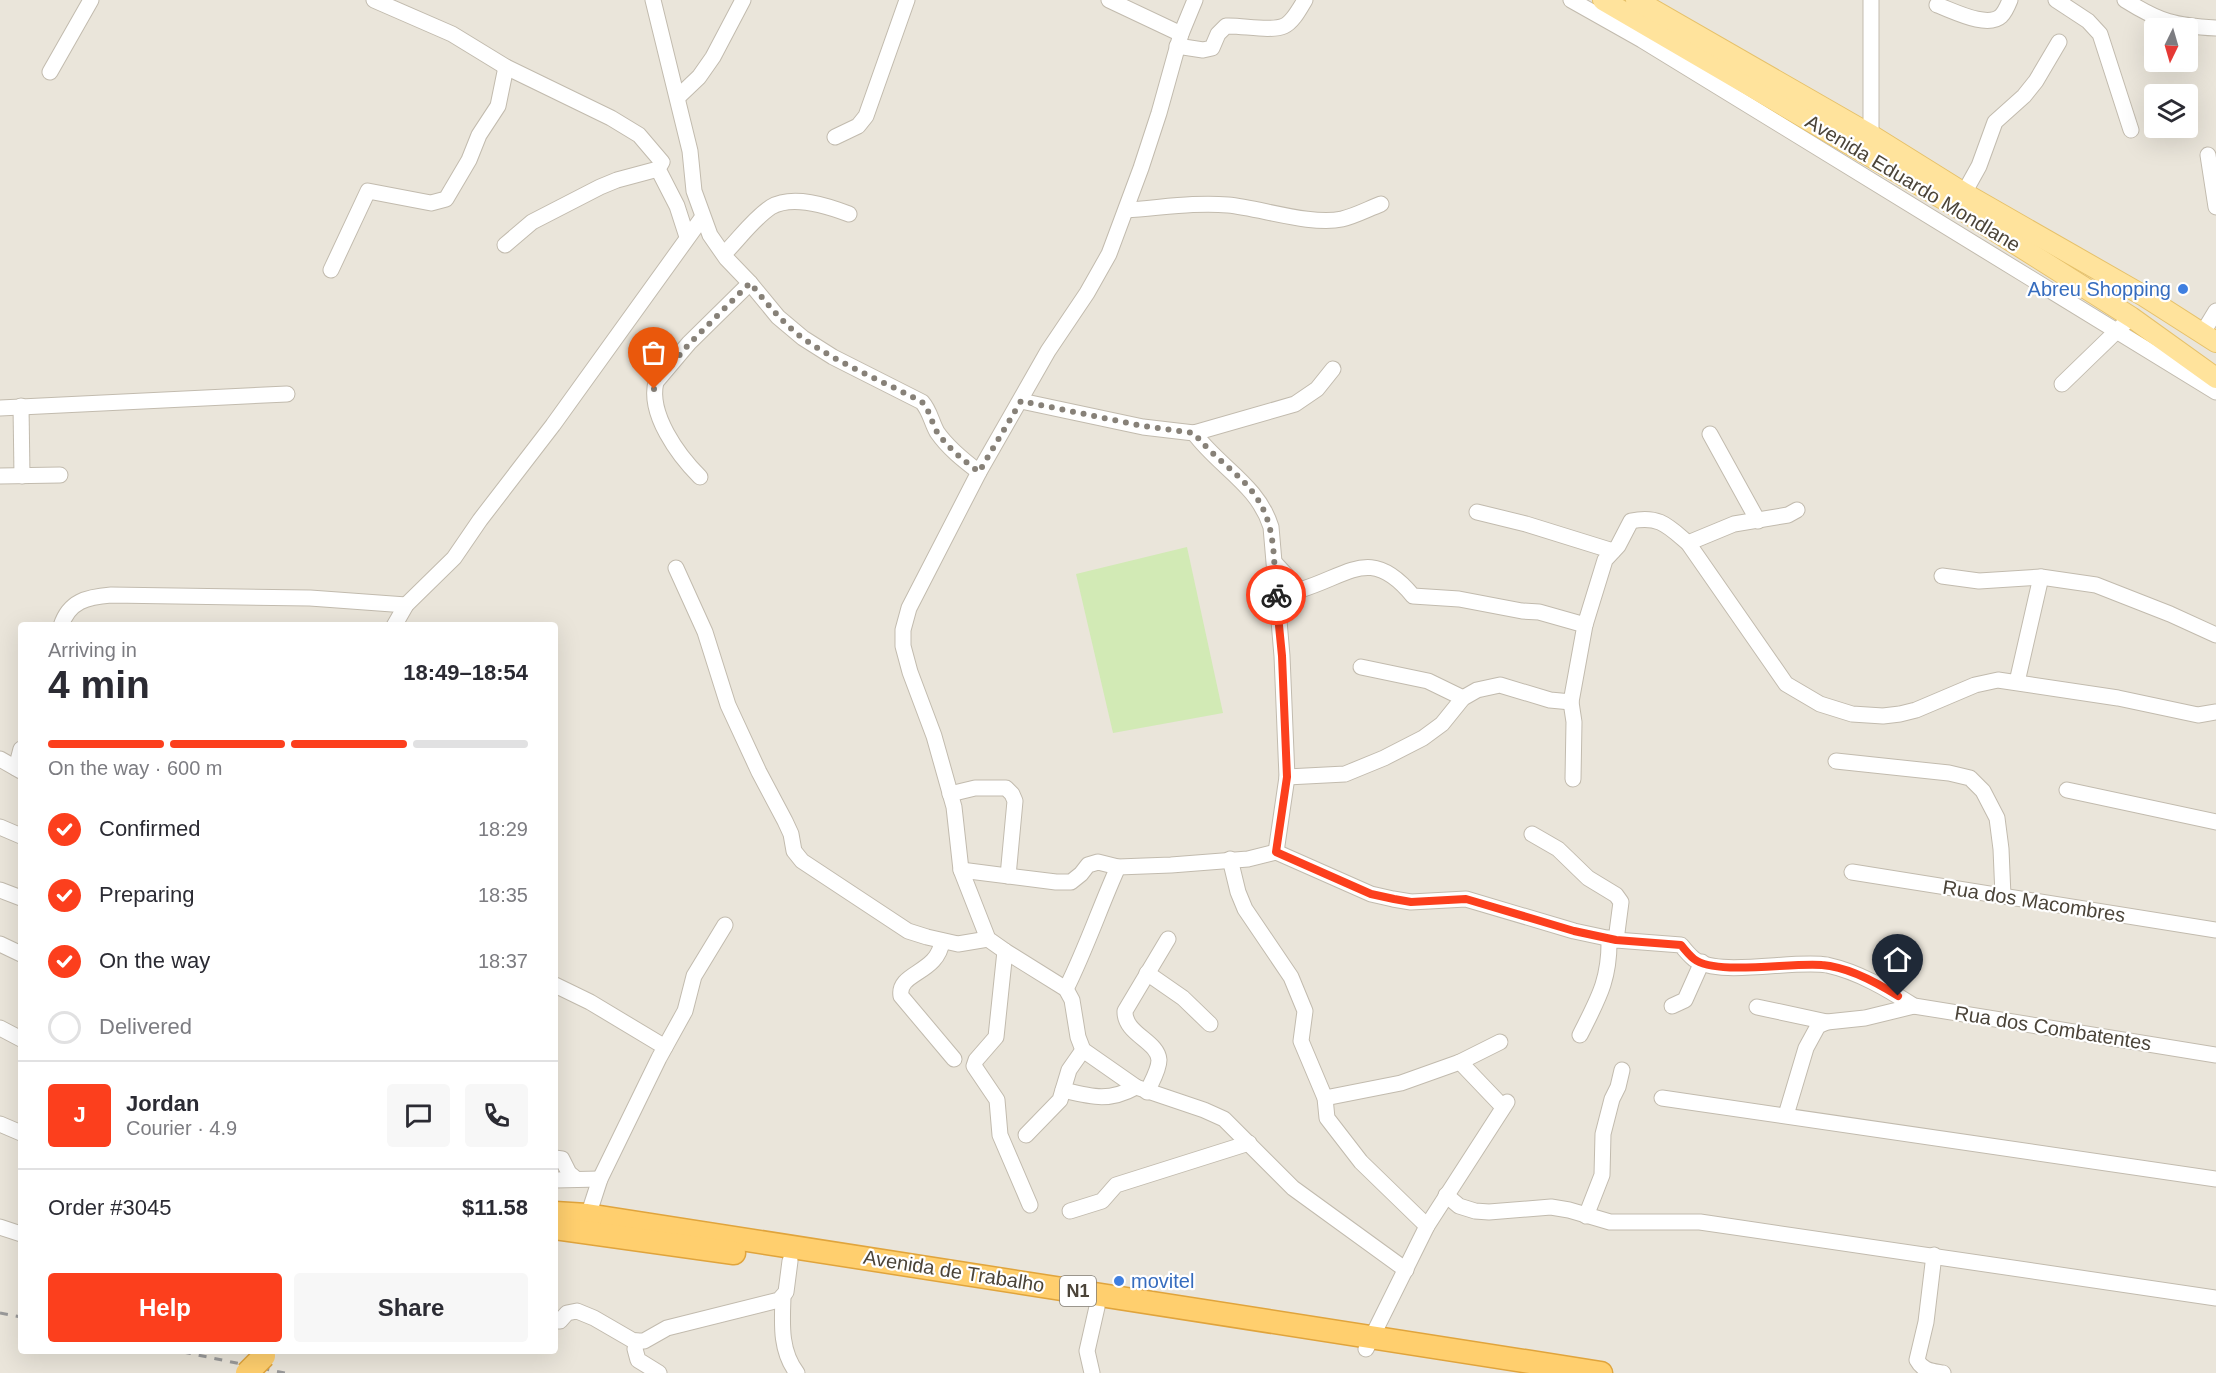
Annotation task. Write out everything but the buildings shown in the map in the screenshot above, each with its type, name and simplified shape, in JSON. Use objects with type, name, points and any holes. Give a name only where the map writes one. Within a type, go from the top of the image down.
[{"type":"highway","name":"Avenida de Trabalho","points":[[558,1214],[586,1223],[1002,1285],[1463,1358],[1601,1373]]},
{"type":"highway","name":"Avenida de Trabalho","points":[[558,1228],[586,1223]]},
{"type":"highway","name":"Avenida de Trabalho","points":[[704,1241],[790,1261],[871,1266]]},
{"type":"highway","name":"Avenida de Trabalho","points":[[1002,1285],[1097,1306],[1162,1310]]},
{"type":"highway","points":[[247,1373],[266,1354]]},
{"type":"highway","name":"Avenida de Trabalho","points":[[1463,1358],[1518,1373]]},
{"type":"main road","name":"Avenida Eduardo Mondlane","points":[[1603,0],[1962,210],[2124,324],[2216,378]]},
{"type":"main road","name":"Avenida Eduardo Mondlane","points":[[1636,0],[2144,296],[2209,338]]},
{"type":"street","points":[[50,72],[91,0]]},
{"type":"street","points":[[374,0],[452,34],[506,66],[610,118],[639,135],[662,162],[658,169],[600,187],[532,222],[505,245]]},
{"type":"street","points":[[653,0],[690,151],[694,191],[710,235],[778,316],[803,338],[833,357],[922,402],[930,411],[935,428],[945,442],[979,472]]},
{"type":"street","points":[[678,97],[699,77],[713,57],[743,0]]},
{"type":"street","points":[[835,137],[858,126],[866,116],[907,0]]},
{"type":"street","points":[[1109,0],[1179,40],[1203,50],[1212,48],[1218,34],[1226,26],[1269,28],[1284,26],[1292,19],[1305,0]]},
{"type":"street","points":[[1195,0],[1179,40],[1159,113],[1126,210],[1108,254],[1087,293],[1048,351],[979,472],[909,608],[903,630],[903,646],[910,672],[934,736],[954,807],[961,870],[988,939],[1066,989],[1072,1000],[1078,1037],[1083,1050],[1142,1089],[1224,1119],[1293,1188],[1406,1270]]},
{"type":"street","points":[[1571,0],[2124,324],[2216,392]]},
{"type":"street","points":[[1871,0],[1871,135]]},
{"type":"street","points":[[1937,5],[1982,21],[1990,21],[2002,16],[2010,0]]},
{"type":"street","points":[[2056,0],[2088,21],[2100,34],[2131,130]]},
{"type":"street","points":[[2134,2],[2166,22],[2216,28]]},
{"type":"street","points":[[1964,193],[1978,166],[1995,122],[2037,81],[2059,42]]},
{"type":"street","points":[[331,270],[368,191],[431,203],[446,199],[469,160],[479,135],[498,106],[506,66]]},
{"type":"street","points":[[2208,155],[2216,207]]},
{"type":"street","points":[[658,169],[676,206],[687,237]]},
{"type":"street","points":[[724,254],[758,218],[773,206],[800,201],[827,205],[849,214]]},
{"type":"street","points":[[1126,210],[1205,204],[1251,208],[1329,220],[1341,219],[1381,204]]},
{"type":"street","points":[[396,622],[406,605],[454,558],[702,218]]},
{"type":"street","points":[[700,477],[679,454],[668,434],[658,414],[654,389],[656,382],[690,343],[750,283]]},
{"type":"street","points":[[2209,338],[2216,311]]},
{"type":"street","points":[[2062,384],[2124,324]]},
{"type":"street","points":[[1021,401],[1143,426],[1194,433],[1295,404],[1317,389],[1333,369]]},
{"type":"street","points":[[0,408],[287,394]]},
{"type":"street","points":[[21,406],[22,476]]},
{"type":"street","points":[[961,870],[1071,882],[1088,865],[1098,862],[1118,867],[1171,865],[1248,859],[1276,852],[1287,777],[1282,656],[1278,631],[1271,527],[1256,496],[1202,444],[1194,433]]},
{"type":"street","points":[[1710,434],[1758,521]]},
{"type":"street","points":[[0,476],[60,475]]},
{"type":"street","points":[[1688,543],[1734,524],[1788,515],[1797,510]]},
{"type":"street","points":[[1476,512],[1526,524],[1613,551]]},
{"type":"street","points":[[1573,779],[1574,722],[1570,702],[1585,625],[1605,560],[1618,546],[1631,521],[1647,518],[1668,526],[1688,543],[1786,684],[1820,704],[1852,714],[1883,716],[1900,714],[1916,710],[1987,681],[2018,682],[2118,698],[2198,715],[2216,712]]},
{"type":"street","points":[[1275,563],[1300,590],[1354,568],[1377,567],[1400,580],[1413,596],[1459,599],[1551,614],[1585,625]]},
{"type":"street","points":[[676,568],[705,632],[728,705],[788,827],[797,856],[908,930],[958,944],[988,939]]},
{"type":"street","points":[[1942,576],[1979,582],[2041,577],[2096,585],[2130,597],[2216,635]]},
{"type":"street","points":[[2018,682],[2041,577]]},
{"type":"street","points":[[63,622],[68,609],[74,605],[92,597],[111,595],[310,598],[406,605]]},
{"type":"street","points":[[1361,667],[1428,681],[1463,698]]},
{"type":"street","points":[[1287,777],[1345,774],[1373,763],[1423,738],[1442,724],[1463,698],[1478,690],[1500,685],[1550,700],[1570,702]]},
{"type":"street","points":[[0,759],[18,769]]},
{"type":"street","points":[[1836,761],[1949,773],[1970,778],[1983,791],[1997,818],[2003,896]]},
{"type":"street","points":[[950,794],[975,788],[1006,788],[1012,794],[1015,801],[1008,876]]},
{"type":"street","points":[[2067,790],[2216,822]]},
{"type":"street","points":[[0,827],[18,835]]},
{"type":"street","points":[[1532,834],[1557,849],[1588,878],[1616,895],[1621,902],[1603,990],[1580,1035]]},
{"type":"street","name":"Rua dos Combatentes","points":[[1276,852],[1371,894],[1411,902],[1466,899],[1574,931],[1612,939],[1681,945],[1695,960],[1716,966],[1752,968],[1799,963],[1825,965],[1847,971],[1882,986],[1914,1006],[2216,1054]]},
{"type":"street","points":[[1230,859],[1238,892],[1245,909],[1291,976],[1305,1011],[1301,1041],[1325,1098],[1327,1118],[1361,1162],[1426,1226]]},
{"type":"street","points":[[1066,989],[1086,948],[1100,907],[1118,867]]},
{"type":"street","name":"Rua dos Macombres","points":[[1851,872],[2216,930]]},
{"type":"street","points":[[0,890],[18,897]]},
{"type":"street","points":[[586,1223],[600,1179],[685,1011],[694,976],[725,925]]},
{"type":"street","points":[[1063,1090],[1097,1098],[1142,1089],[1159,1063],[1158,1055],[1128,1024],[1124,1018],[1125,1011],[1168,939]]},
{"type":"street","points":[[942,941],[941,951],[933,963],[904,981],[900,989],[902,996],[954,1059]]},
{"type":"street","points":[[0,944],[18,953]]},
{"type":"street","points":[[1005,951],[996,1037],[976,1060],[974,1066],[996,1100],[1000,1135],[1030,1205]]},
{"type":"street","points":[[1672,1006],[1685,1000],[1702,962]]},
{"type":"street","points":[[1147,973],[1183,998],[1210,1024]]},
{"type":"street","points":[[558,986],[590,1002],[665,1047]]},
{"type":"street","points":[[1786,1115],[1806,1048],[1818,1026],[1827,1022],[1865,1018],[1914,1006]]},
{"type":"street","points":[[1757,1007],[1827,1022]]},
{"type":"street","points":[[0,1028],[18,1038]]},
{"type":"street","points":[[1325,1098],[1401,1083],[1460,1062],[1500,1042]]},
{"type":"street","points":[[1026,1135],[1054,1108],[1069,1070],[1083,1050]]},
{"type":"street","points":[[1369,1343],[1426,1226],[1505,1105],[1460,1062]]},
{"type":"street","points":[[1586,1216],[1602,1175],[1603,1134],[1622,1070]]},
{"type":"street","points":[[1662,1098],[2216,1179]]},
{"type":"street","points":[[0,1124],[18,1132]]},
{"type":"street","points":[[1070,1211],[1102,1201],[1116,1185],[1249,1143]]},
{"type":"street","points":[[558,1158],[562,1159],[569,1173],[575,1178]]},
{"type":"street","points":[[558,1180],[600,1179]]},
{"type":"street","points":[[1446,1196],[1459,1206],[1475,1211],[1551,1207],[1620,1223],[1700,1222],[2216,1298]]},
{"type":"street","points":[[0,1227],[18,1233]]},
{"type":"street","points":[[1934,1255],[1926,1322],[1917,1360],[1920,1366],[1928,1371],[1943,1373]]},
{"type":"street","points":[[558,1321],[567,1313],[577,1311],[594,1317],[632,1341],[644,1341],[667,1328],[779,1300],[786,1292],[790,1261]]},
{"type":"street","points":[[783,1297],[785,1350],[789,1362],[797,1373]]},
{"type":"street","points":[[1092,1373],[1087,1351],[1097,1306]]},
{"type":"street","points":[[637,1341],[635,1349],[638,1360],[659,1373]]},
{"type":"shaded area","points":[[0,0],[2216,0],[2216,1373],[0,1373]]},
{"type":"green space","points":[[1187,547],[1223,713],[1113,733],[1076,574]]},
{"type":"railway","points":[[0,1313],[18,1316]]},
{"type":"railway","points":[[193,1354],[285,1373]]},
{"type":"way so far","points":[[654,389],[656,382],[690,343],[750,283],[778,316],[803,338],[833,357],[922,402],[930,411],[935,428],[945,442],[979,472],[1021,401],[1092,417],[1194,433],[1202,444],[1256,496],[1266,513],[1271,527],[1276,595]]},
{"type":"place","name":"Abreu Shopping","points":[[2183,289]]},
{"type":"place","name":"movitel","points":[[1119,1281]]},
{"type":"route","points":[[1276,595],[1282,656],[1287,777],[1276,852],[1371,894],[1411,902],[1466,899],[1574,931],[1616,940],[1681,945],[1695,960],[1716,966],[1752,968],[1799,963],[1825,965],[1865,978],[1898,996]]}]
